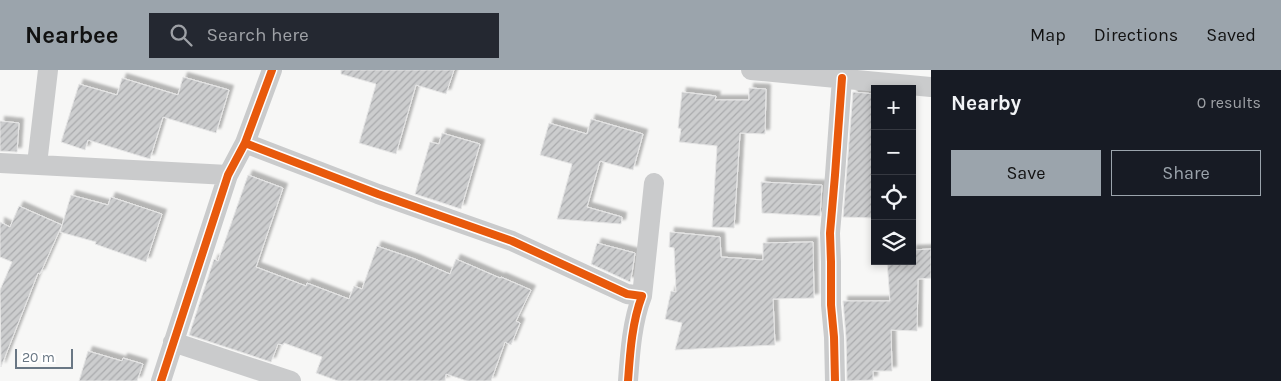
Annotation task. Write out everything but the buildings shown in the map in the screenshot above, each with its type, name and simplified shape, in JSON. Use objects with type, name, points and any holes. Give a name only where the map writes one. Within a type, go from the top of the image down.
[{"type":"street","points":[[37,164],[48,70]]},
{"type":"street","points":[[161,381],[228,175],[245,143],[272,70]]},
{"type":"street","points":[[751,70],[931,87]]},
{"type":"street","points":[[836,381],[831,305],[830,233],[842,78]]},
{"type":"street","points":[[245,143],[378,194],[512,242],[627,294],[642,296]]},
{"type":"street","points":[[0,163],[228,175]]},
{"type":"street","points":[[628,381],[633,334],[642,296],[654,183]]},
{"type":"street","points":[[173,342],[291,381]]},
{"type":"cycle path","points":[[161,381],[228,175],[245,143],[272,70]]},
{"type":"cycle path","points":[[835,381],[830,233],[842,78]]},
{"type":"cycle path","points":[[245,143],[378,194],[512,241],[627,294],[642,296],[634,327],[628,381]]}]
